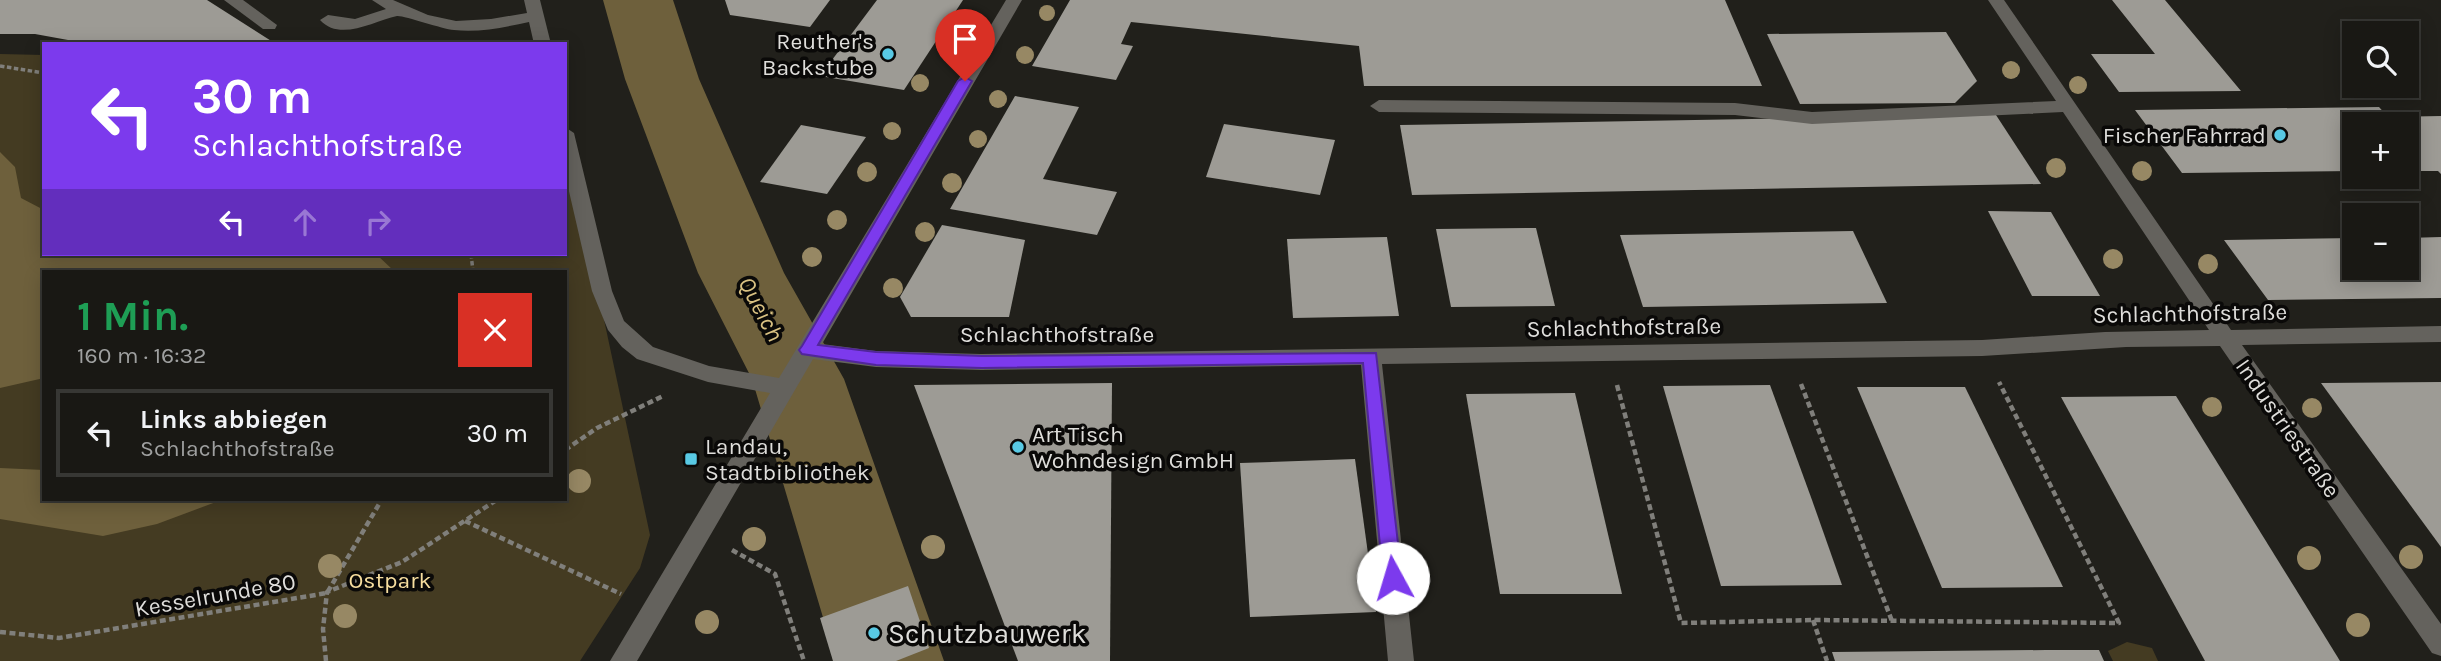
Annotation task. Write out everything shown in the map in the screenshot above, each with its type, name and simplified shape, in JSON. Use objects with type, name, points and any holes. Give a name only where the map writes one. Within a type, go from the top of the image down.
[{"type":"street","points":[[232,0],[269,25]]},
{"type":"street","points":[[380,0],[452,27],[492,26],[534,8],[542,42]]},
{"type":"street","points":[[623,661],[1014,0]]},
{"type":"street","name":"Industriestraße","points":[[1996,0],[2226,338],[2441,646]]},
{"type":"street","points":[[328,20],[341,26],[358,25],[399,9]]},
{"type":"street","points":[[1379,106],[1735,109],[1812,118],[2070,106]]},
{"type":"street","points":[[567,142],[602,291],[615,325],[629,341],[645,353],[708,374],[786,388]]},
{"type":"street","name":"Schlachthofstraße","points":[[807,350],[876,359],[982,362],[2044,347],[2063,341],[2441,334]]},
{"type":"street","points":[[1371,357],[1401,661]]},
{"type":"path","points":[[0,66],[42,73]]},
{"type":"path","points":[[1608,354],[1681,623],[1813,620],[2119,623],[1982,348]]},
{"type":"path","points":[[1788,351],[1892,621]]},
{"type":"path","points":[[567,449],[597,428],[708,374]]},
{"type":"path","name":"Kesselrunde 80","points":[[0,632],[59,638],[327,593],[381,501]]},
{"type":"path","points":[[326,661],[323,629],[327,592],[402,562],[495,501]]},
{"type":"path","points":[[465,521],[653,610]]},
{"type":"path","points":[[700,533],[775,574],[804,661]]},
{"type":"path","points":[[1813,620],[1827,661]]},
{"type":"green space","name":"Ostpark","points":[[0,54],[42,55],[42,256],[567,256],[567,146],[650,535],[640,568],[580,661],[0,661]]},
{"type":"green space","points":[[2127,642],[2152,648],[2158,661],[2113,661],[2108,651]]},
{"type":"shaded area","points":[[0,152],[15,167],[21,198],[42,209],[42,256],[378,256],[393,270],[42,270],[42,378],[0,388]]},
{"type":"shaded area","points":[[0,468],[42,470],[42,501],[219,501],[157,524],[103,536],[0,519]]},
{"type":"building","points":[[0,0],[207,0],[273,42],[79,42],[35,34],[0,34]]},
{"type":"building","points":[[725,0],[830,0],[810,27],[730,15]]},
{"type":"building","points":[[877,0],[963,0],[904,90],[820,76]]},
{"type":"building","points":[[1070,0],[1725,0],[1762,86],[1364,86],[1359,46],[1131,22],[1121,44],[1133,46],[1116,80],[1032,66]]},
{"type":"building","points":[[2112,0],[2165,0],[2241,91],[2119,92],[2091,54],[2155,54]]},
{"type":"building","points":[[1946,32],[1977,81],[1955,103],[1800,104],[1767,34]]},
{"type":"building","points":[[1015,96],[1079,107],[1043,179],[1117,192],[1097,235],[950,209]]},
{"type":"building","points":[[2379,107],[2384,112],[2342,112],[2342,171],[2182,173],[2135,110]]},
{"type":"building","points":[[1996,115],[2041,184],[1412,195],[1400,125]]},
{"type":"building","points":[[2419,116],[2441,116],[2441,174],[2438,171],[2419,171]]},
{"type":"building","points":[[1224,124],[1335,140],[1320,195],[1206,177]]},
{"type":"building","points":[[801,125],[866,137],[827,194],[760,182]]},
{"type":"building","points":[[1988,211],[2051,212],[2100,296],[2032,296]]},
{"type":"building","points":[[942,225],[1025,240],[1009,317],[911,317],[900,297]]},
{"type":"building","points":[[1536,228],[1555,306],[1451,307],[1436,229]]},
{"type":"building","points":[[1853,231],[1887,303],[1643,307],[1620,235]]},
{"type":"building","points":[[1387,237],[1399,316],[1293,318],[1287,239]]},
{"type":"building","points":[[2441,237],[2441,298],[2268,300],[2224,240],[2342,238],[2342,280],[2419,280],[2419,238]]},
{"type":"building","points":[[2441,382],[2441,547],[2321,383]]},
{"type":"building","points":[[1112,383],[1110,661],[1018,661],[914,385]]},
{"type":"building","points":[[1770,385],[1842,585],[1721,586],[1663,386]]},
{"type":"building","points":[[1857,387],[1965,387],[2063,587],[1942,588]]},
{"type":"building","points":[[1575,393],[1622,594],[1500,594],[1466,394]]},
{"type":"building","points":[[2176,396],[2340,661],[2205,661],[2061,397]]},
{"type":"building","points":[[1355,459],[1376,612],[1250,617],[1240,463]]},
{"type":"building","name":"Schutzbauwerk","points":[[908,586],[929,648],[896,661],[833,661],[820,618]]},
{"type":"building","points":[[2099,650],[2104,661],[1835,661],[1832,652]]},
{"type":"waterway","name":"Queich","points":[[638,0],[662,79],[741,273],[798,379],[890,661]]},
{"type":"place","name":"Reuther's Backstube","points":[[888,54]]},
{"type":"place","name":"Fischer Fahrrad","points":[[2280,135]]},
{"type":"place","name":"Art Tisch Wohndesign GmbH","points":[[1018,447]]},
{"type":"place","name":"Landau, Stadtbibliothek","points":[[691,459]]},
{"type":"place","name":"Schutzbauwerk","points":[[874,633]]},
{"type":"route","points":[[965,81],[807,350],[876,359],[982,362],[1371,357],[1393,578]]}]
